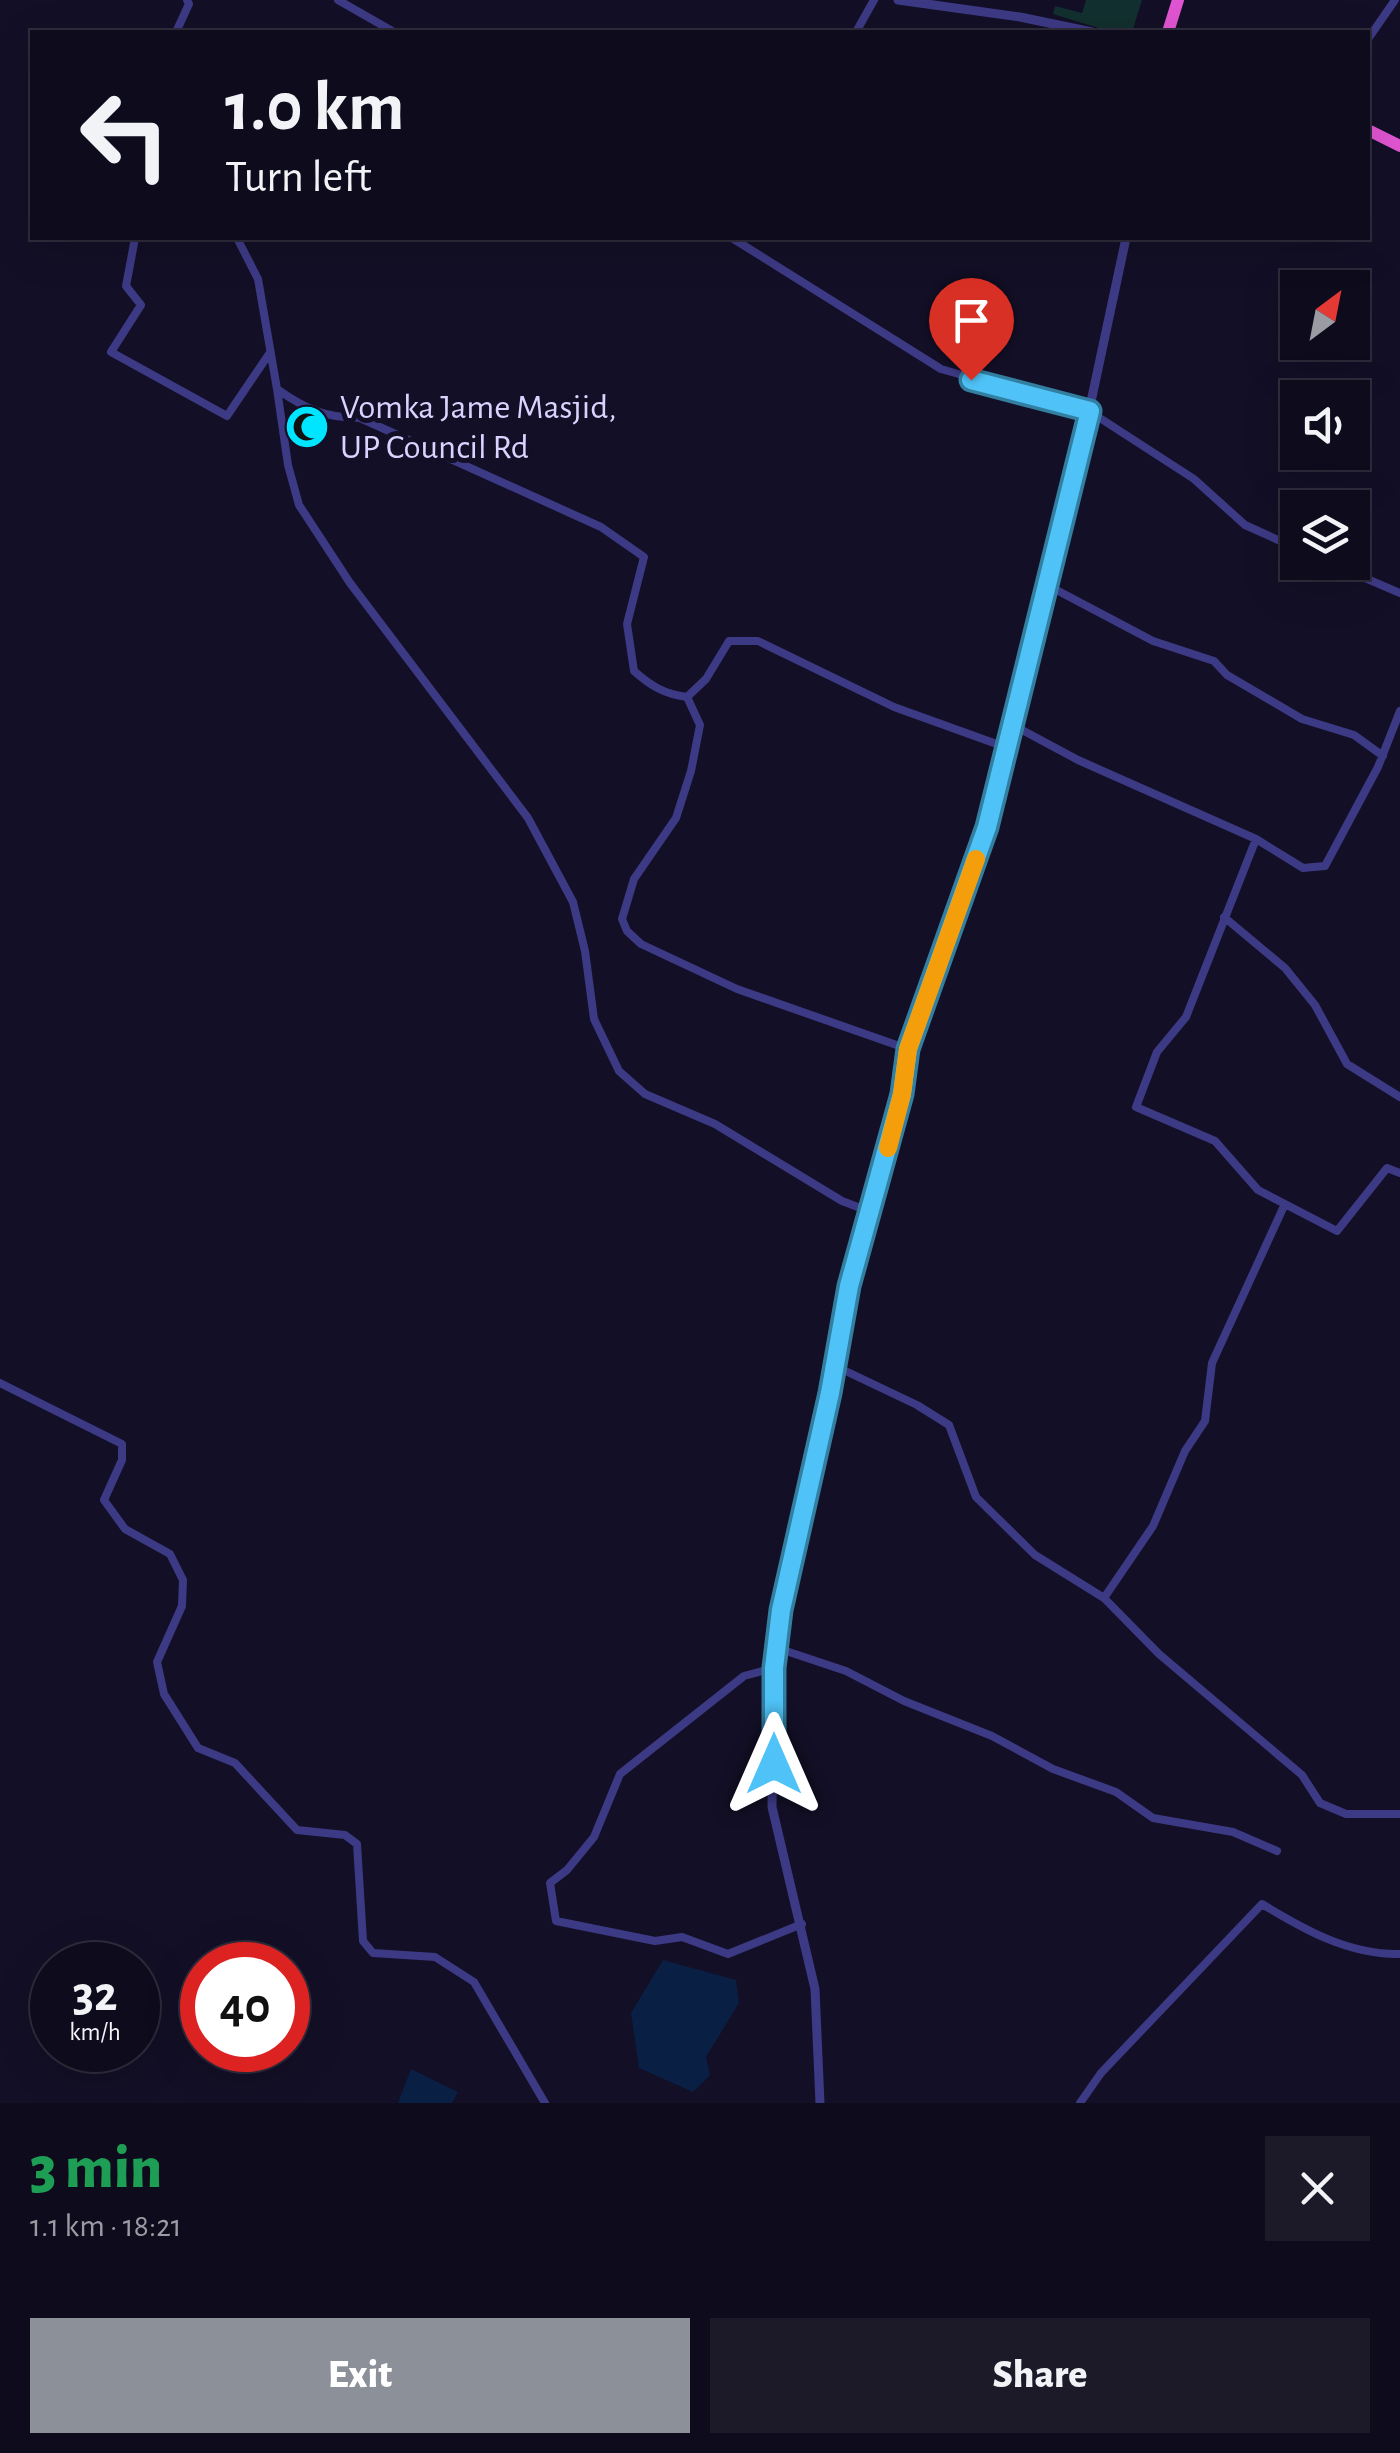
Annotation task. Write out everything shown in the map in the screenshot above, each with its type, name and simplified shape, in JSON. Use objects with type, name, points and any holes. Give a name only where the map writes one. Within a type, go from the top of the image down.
[{"type":"highway","points":[[1169,30],[1178,0]]},
{"type":"highway","points":[[1370,131],[1400,146]]},
{"type":"street","points":[[177,30],[189,4],[187,0]]},
{"type":"street","points":[[338,0],[390,30]]},
{"type":"street","points":[[857,30],[874,0]]},
{"type":"street","points":[[898,0],[930,2],[1081,30]]},
{"type":"street","points":[[1370,36],[1395,0]]},
{"type":"street","points":[[135,240],[126,286],[140,304],[111,352],[228,416],[269,354]]},
{"type":"street","points":[[238,240],[258,280],[288,465],[299,505],[350,583],[528,818],[572,902],[586,951],[594,1019],[619,1071],[645,1094],[715,1124],[842,1202],[871,1212]]},
{"type":"street","points":[[735,240],[941,370],[1090,411],[1194,479],[1245,525],[1280,541]]},
{"type":"street","points":[[820,2103],[815,1988],[772,1807],[776,1648],[792,1554],[902,1094],[908,1049],[987,827],[1090,411],[1126,240]]},
{"type":"street","points":[[278,389],[306,410],[335,418],[360,418],[601,527],[644,557],[628,624],[634,671],[666,694],[686,697]]},
{"type":"street","points":[[1370,580],[1400,592]]},
{"type":"street","points":[[1047,585],[1153,641],[1214,661],[1227,676],[1302,718],[1354,735],[1383,756]]},
{"type":"street","points":[[686,697],[706,679],[729,641],[758,641],[894,706],[1004,747]]},
{"type":"street","points":[[686,697],[700,725],[691,771],[676,818],[634,879],[622,919],[627,932],[642,944],[737,989],[865,1030],[908,1049]]},
{"type":"street","points":[[1011,724],[1078,760],[1256,839],[1303,868],[1325,866],[1383,756],[1400,711]]},
{"type":"street","points":[[1256,839],[1186,1017],[1157,1052],[1136,1107],[1215,1141],[1258,1190],[1337,1231],[1387,1168],[1400,1172]]},
{"type":"street","points":[[1224,917],[1295,980],[1315,1005],[1347,1064],[1400,1097]]},
{"type":"street","points":[[1104,1598],[1152,1526],[1205,1421],[1212,1363],[1284,1206]]},
{"type":"street","points":[[834,1366],[918,1404],[948,1425],[976,1497],[1035,1555],[1104,1598],[1158,1654],[1302,1775],[1320,1803],[1346,1814],[1400,1814]]},
{"type":"street","points":[[0,1383],[122,1444],[122,1460],[104,1500],[125,1529],[170,1554],[183,1580],[182,1606],[157,1662],[164,1694],[198,1748],[235,1763],[297,1830],[344,1835],[357,1844],[363,1941],[373,1953],[436,1957],[474,1982],[544,2103]]},
{"type":"street","points":[[776,1648],[846,1671],[904,1701],[992,1736],[1054,1769],[1116,1792],[1153,1818],[1233,1832],[1278,1851]]},
{"type":"street","points":[[774,1668],[744,1676],[620,1774],[594,1837],[568,1870],[550,1883],[556,1920],[655,1941],[682,1937],[728,1954],[802,1924]]},
{"type":"street","points":[[1080,2103],[1101,2073],[1262,1904],[1307,1931],[1370,1955],[1400,1954]]},
{"type":"green space","points":[[1086,0],[1142,0],[1133,30],[1105,30],[1053,14],[1055,6],[1082,13]]},
{"type":"water","points":[[663,1960],[736,1980],[739,2003],[706,2057],[710,2075],[693,2092],[639,2068],[631,2013]]},
{"type":"water","points":[[411,2069],[458,2092],[452,2103],[398,2103]]},
{"type":"slow traffic","points":[[888,1148],[902,1094],[908,1049],[976,859]]},
{"type":"place","name":"Vomka Jame Masjid, UP Council Rd","points":[[307,427]]},
{"type":"route","points":[[774,1764],[774,1668],[781,1610],[830,1393],[849,1286],[902,1094],[908,1049],[987,827],[1090,411],[971,380]]}]
